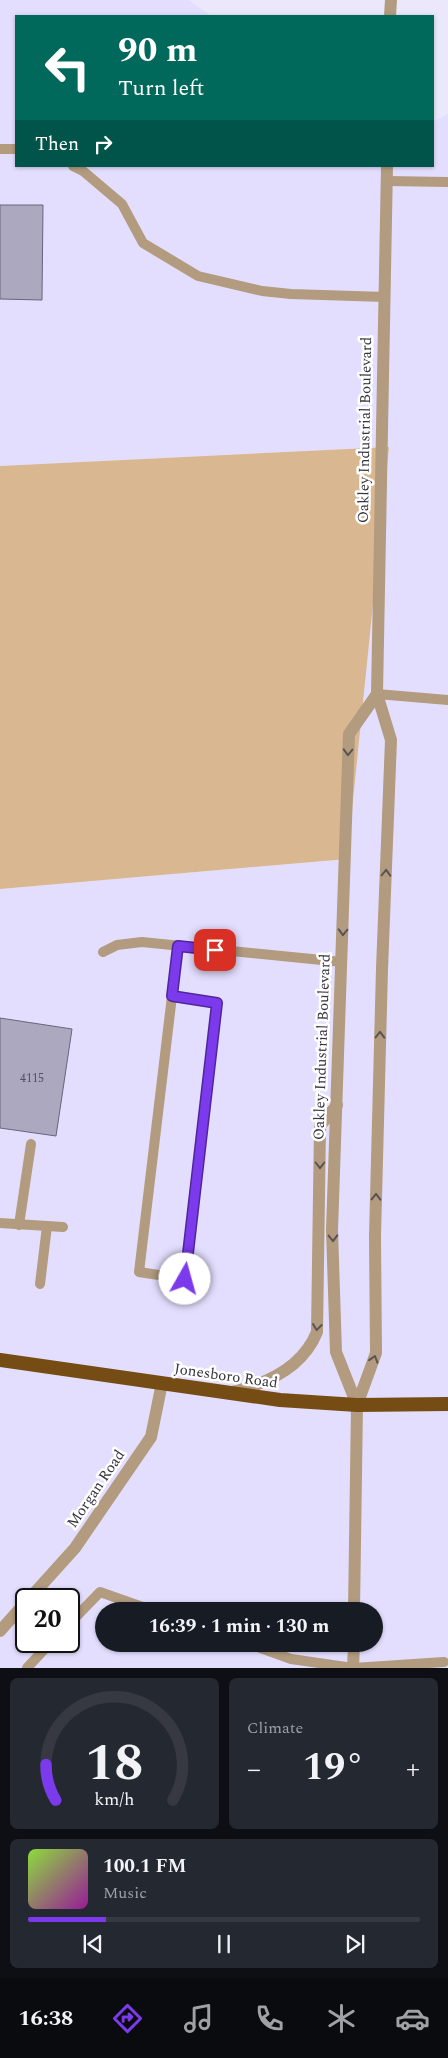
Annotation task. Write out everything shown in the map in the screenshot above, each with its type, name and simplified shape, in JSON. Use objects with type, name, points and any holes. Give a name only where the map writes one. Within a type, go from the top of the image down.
[{"type":"highway","name":"Jonesboro Road","points":[[0,1360],[280,1400],[358,1405],[448,1404]]},
{"type":"street","points":[[390,15],[391,0]]},
{"type":"street","name":"Oakley Industrial Boulevard","points":[[354,1602],[358,1405],[376,1353],[375,1236],[391,740],[377,694],[387,167]]},
{"type":"street","name":"Oakley Industrial Boulevard","points":[[358,1405],[336,1352],[332,1230],[349,734],[377,694]]},
{"type":"street","points":[[228,1393],[252,1387],[272,1377],[299,1360],[312,1346],[317,1332],[320,1126],[337,1105]]},
{"type":"street","name":"Morgan Road","points":[[39,1588],[75,1548],[151,1437],[162,1383]]},
{"type":"street","points":[[0,1631],[15,1614]]},
{"type":"street","points":[[353,1668],[354,1652]]},
{"type":"lane","points":[[0,149],[15,149]]},
{"type":"lane","points":[[75,167],[122,204],[143,242],[198,276],[262,292],[385,297]]},
{"type":"lane","points":[[387,182],[448,182]]},
{"type":"lane","points":[[377,694],[448,700]]},
{"type":"lane","points":[[103,952],[117,945],[142,942],[342,962]]},
{"type":"lane","points":[[172,996],[217,1003],[185,1279],[139,1272],[172,996],[178,946]]},
{"type":"lane","points":[[19,1225],[31,1144]]},
{"type":"lane","points":[[0,1224],[63,1227]]},
{"type":"lane","points":[[40,1284],[47,1226]]},
{"type":"lane","points":[[80,1613],[100,1592],[128,1602]]},
{"type":"lane","points":[[267,1652],[292,1663],[353,1668],[444,1662]]},
{"type":"lane","points":[[27,1668],[41,1653]]},
{"type":"shaded area","points":[[0,0],[189,0],[210,15],[15,15],[15,167],[434,167],[434,121],[448,114],[448,1668],[0,1668],[0,889],[347,859],[388,447],[0,466]]},
{"type":"shaded area","points":[[389,447],[347,859],[0,889],[0,466]]},
{"type":"building","points":[[0,205],[43,205],[42,300],[0,299]]},
{"type":"building","points":[[0,1018],[72,1029],[56,1136],[0,1128]]},
{"type":"route","points":[[185,1279],[217,1003],[172,996],[178,946],[215,950]]}]
